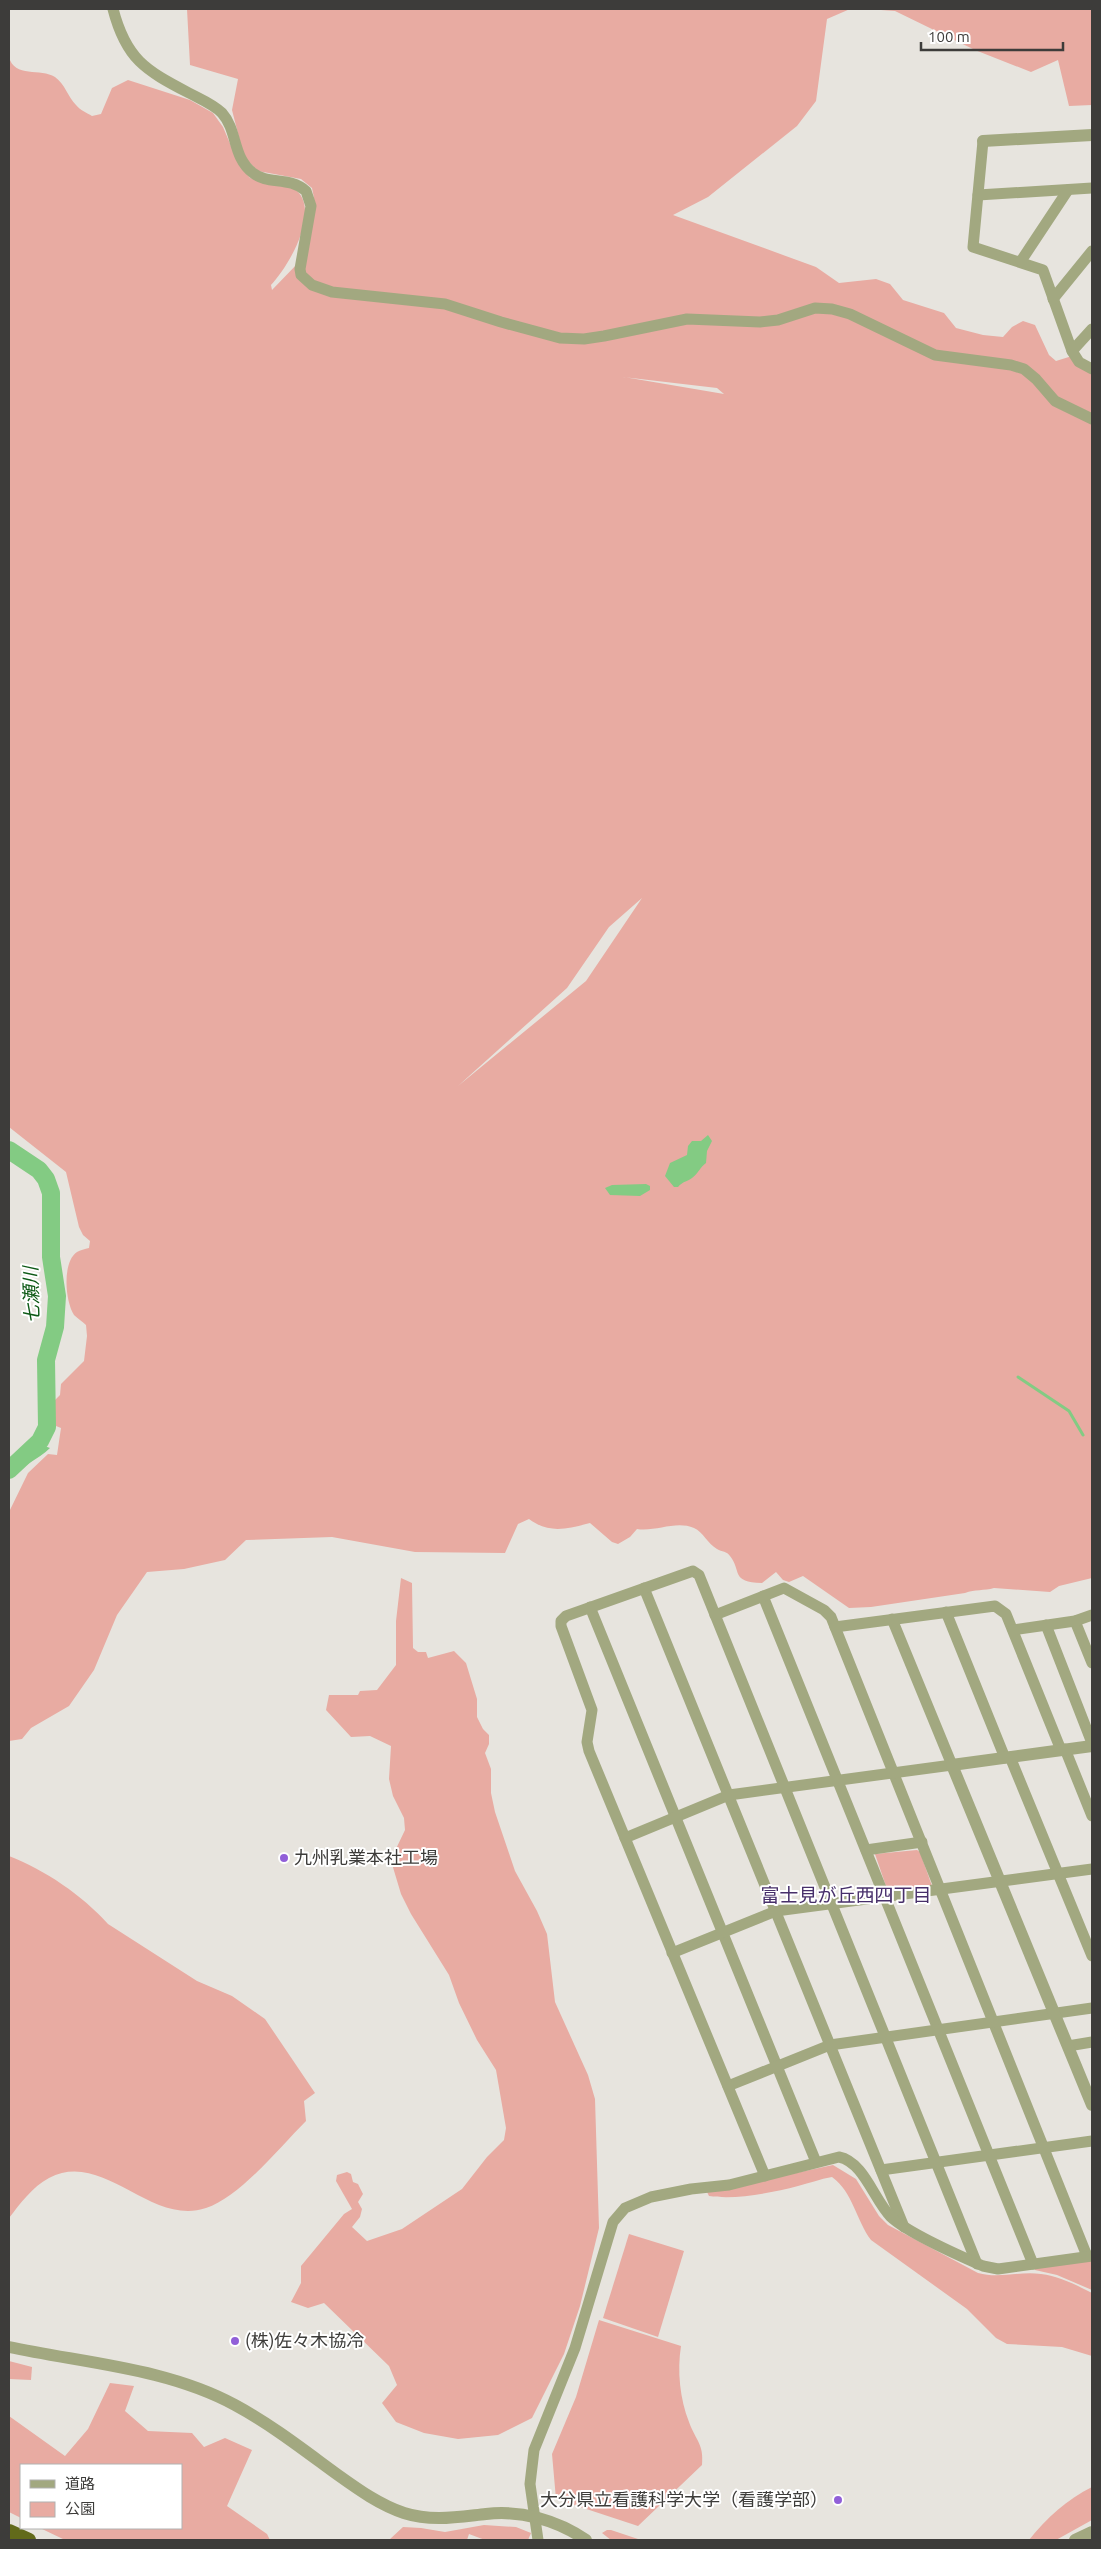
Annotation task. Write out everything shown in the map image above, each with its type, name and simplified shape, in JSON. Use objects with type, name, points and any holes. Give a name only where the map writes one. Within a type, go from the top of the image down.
[{"type":"highway","points":[[9,2531],[29,2540]]},
{"type":"street","points":[[113,9],[125,42],[138,61],[151,73],[220,111],[230,127],[237,154],[253,173],[262,178],[292,182],[306,191],[311,206],[300,275],[312,285],[343,294],[445,304],[531,331],[560,338],[584,339],[686,319],[760,322],[778,320],[815,308],[832,309],[850,314],[935,356],[1011,365],[1024,369],[1036,379],[1055,401],[1092,419]]},
{"type":"street","points":[[1092,135],[983,141],[973,247],[1043,270],[1072,351],[1079,362],[1092,369]]},
{"type":"street","points":[[978,195],[1092,188]]},
{"type":"street","points":[[1021,262],[1068,190]]},
{"type":"street","points":[[1053,298],[1092,251]]},
{"type":"street","points":[[1072,351],[1092,329]]},
{"type":"street","points":[[765,2176],[589,1751],[588,1742],[592,1710],[561,1626],[563,1618],[693,1571],[699,1575],[977,2264]]},
{"type":"street","points":[[644,1588],[904,2227]]},
{"type":"street","points":[[538,2540],[530,2484],[534,2450],[575,2348],[608,2239],[617,2216],[632,2205],[651,2197],[729,2184],[839,2156],[851,2162],[886,2212],[904,2227],[977,2264],[993,2269],[1090,2256],[1044,2148],[831,1617],[824,1610],[784,1588],[715,1615]]},
{"type":"street","points":[[763,1596],[1033,2264]]},
{"type":"street","points":[[835,1627],[994,1606],[1006,1614],[1092,1816]]},
{"type":"street","points":[[590,1607],[816,2162]]},
{"type":"street","points":[[946,1612],[1092,1956]]},
{"type":"street","points":[[1013,1630],[1075,1621],[1092,1615]]},
{"type":"street","points":[[892,1619],[1092,2105]]},
{"type":"street","points":[[1075,1621],[1092,1663]]},
{"type":"street","points":[[625,1838],[729,1795],[1092,1745],[1046,1625]]},
{"type":"street","points":[[866,1850],[922,1842]]},
{"type":"street","points":[[672,1953],[776,1911],[1092,1869]]},
{"type":"street","points":[[728,2086],[830,2044],[1092,2008]]},
{"type":"street","points":[[1068,2046],[1092,2042]]},
{"type":"street","points":[[881,2170],[1092,2141]]},
{"type":"street","points":[[9,2347],[166,2378],[217,2396],[264,2422],[369,2496],[405,2514],[440,2519],[501,2513],[536,2517],[564,2527],[586,2540]]},
{"type":"street","points":[[1075,2540],[1092,2532]]},
{"type":"green space","points":[[187,9],[850,9],[827,19],[816,101],[797,126],[708,197],[673,215],[816,267],[839,283],[876,279],[890,284],[903,300],[944,313],[956,328],[983,335],[1003,337],[1012,327],[1023,321],[1035,325],[1049,355],[1056,361],[1072,356],[1092,370],[1092,1578],[1059,1586],[1050,1592],[994,1588],[871,1607],[849,1608],[803,1576],[789,1582],[783,1580],[776,1572],[762,1583],[745,1580],[738,1575],[734,1561],[729,1554],[714,1547],[694,1528],[680,1525],[637,1529],[630,1537],[618,1544],[612,1542],[590,1523],[558,1529],[544,1527],[529,1519],[518,1524],[505,1553],[415,1552],[332,1537],[246,1540],[225,1560],[184,1569],[147,1572],[117,1615],[94,1670],[69,1706],[31,1728],[22,1739],[9,1741],[9,1512],[28,1473],[48,1454],[57,1455],[61,1428],[51,1424],[55,1400],[60,1395],[61,1384],[84,1361],[87,1336],[86,1325],[74,1315],[71,1309],[67,1292],[67,1273],[72,1257],[78,1251],[89,1248],[90,1241],[83,1235],[79,1227],[66,1172],[9,1127],[9,57],[16,68],[49,74],[55,77],[78,107],[92,116],[101,114],[112,88],[128,80],[190,100],[213,113],[223,127],[237,160],[250,178],[289,186],[299,193],[304,203],[305,215],[298,241],[285,266],[271,285],[272,290],[300,261],[314,198],[312,188],[301,179],[258,171],[244,157],[232,110],[238,79],[190,65]],"holes":[[[626,377],[717,388],[724,394]],[[642,898],[586,981],[458,1086],[567,988],[609,927]]]},
{"type":"green space","points":[[867,9],[1092,9],[1092,105],[1069,106],[1058,60],[1031,72],[975,50],[895,11]]},
{"type":"green space","points":[[401,1578],[412,1583],[413,1648],[418,1652],[426,1652],[428,1658],[454,1651],[466,1663],[477,1699],[477,1717],[483,1729],[489,1735],[489,1744],[485,1753],[491,1769],[491,1793],[495,1812],[515,1871],[537,1911],[547,1934],[555,2002],[588,2075],[595,2099],[599,2228],[580,2306],[564,2354],[532,2418],[498,2435],[458,2439],[424,2433],[396,2422],[382,2403],[397,2385],[389,2366],[324,2303],[308,2308],[291,2302],[301,2283],[301,2266],[344,2214],[352,2209],[336,2181],[337,2175],[347,2172],[351,2174],[353,2182],[358,2184],[363,2194],[358,2202],[362,2209],[360,2217],[352,2227],[367,2241],[402,2229],[462,2189],[487,2157],[504,2140],[506,2128],[496,2070],[477,2040],[459,2003],[449,1975],[411,1914],[401,1894],[392,1864],[394,1853],[405,1830],[404,1818],[393,1796],[389,1779],[391,1746],[370,1736],[351,1737],[326,1710],[329,1695],[358,1695],[360,1691],[377,1690],[396,1665],[396,1621]]},
{"type":"green space","points":[[917,1850],[920,1852],[932,1886],[890,1891],[887,1889],[875,1854]]},
{"type":"green space","points":[[9,1856],[36,1868],[62,1884],[87,1903],[108,1924],[197,1981],[232,1996],[265,2019],[315,2093],[304,2101],[306,2121],[259,2170],[219,2202],[206,2208],[186,2211],[166,2207],[89,2173],[69,2172],[49,2178],[37,2186],[9,2218]]},
{"type":"green space","points":[[833,2165],[856,2179],[879,2216],[888,2225],[978,2273],[986,2275],[1033,2273],[1048,2275],[1067,2281],[1092,2293],[1092,2356],[1062,2347],[1007,2344],[996,2338],[967,2309],[871,2240],[850,2198],[832,2177],[788,2189],[754,2195],[719,2197],[709,2196],[707,2192]]},
{"type":"green space","points":[[629,2234],[684,2251],[658,2337],[603,2318]]},
{"type":"green space","points":[[1092,2260],[1092,2290],[1057,2275],[1035,2270],[1034,2268]]},
{"type":"green space","points":[[599,2320],[681,2346],[679,2375],[681,2394],[689,2422],[702,2452],[702,2465],[638,2526],[556,2499],[552,2454],[576,2397]]},
{"type":"green space","points":[[9,2361],[32,2367],[31,2380],[9,2379]]},
{"type":"green space","points":[[110,2383],[134,2386],[125,2411],[148,2431],[192,2433],[204,2447],[225,2438],[252,2450],[227,2506],[267,2534],[270,2540],[65,2540],[42,2529],[182,2529],[182,2464],[20,2464],[20,2518],[9,2512],[9,2416],[65,2456],[88,2429]]},
{"type":"green space","points":[[1092,2487],[1092,2520],[1056,2540],[1029,2540],[1058,2510],[1074,2497]]},
{"type":"green space","points":[[484,2525],[516,2527],[531,2533],[528,2540],[485,2540],[469,2534],[467,2540],[389,2540],[403,2527],[445,2532]]},
{"type":"green space","points":[[607,2530],[641,2540],[611,2540],[602,2533]]},
{"type":"shaded area","points":[[708,1135],[712,1141],[707,1151],[706,1163],[692,1178],[678,1187],[674,1187],[665,1176],[670,1163],[687,1155],[688,1146],[692,1141],[701,1141]]},
{"type":"shaded area","points":[[646,1184],[650,1186],[650,1190],[640,1196],[610,1195],[605,1188],[612,1185]]},
{"type":"shaded area","points":[[31,1441],[50,1448],[9,1478],[9,1461]]},
{"type":"waterway","name":"七瀬川","points":[[9,1150],[39,1170],[46,1179],[51,1193],[51,1257],[57,1296],[55,1327],[46,1360],[47,1427],[40,1441],[9,1470]]},
{"type":"waterway","points":[[1018,1377],[1069,1411],[1083,1435]]},
{"type":"place","name":"九州乳業本社工場","points":[[284,1858]]},
{"type":"place","name":"(株)佐々木協冷","points":[[235,2341]]},
{"type":"place","name":"大分県立看護科学大学（看護学部）","points":[[838,2500]]},
{"type":"district","name":"富士見が丘西四丁目","points":[[846,1895]]}]
